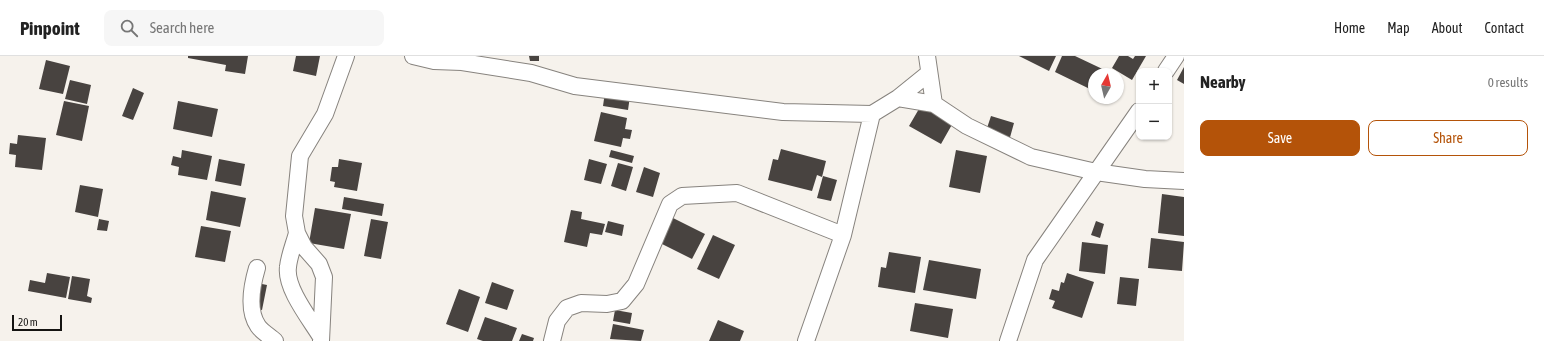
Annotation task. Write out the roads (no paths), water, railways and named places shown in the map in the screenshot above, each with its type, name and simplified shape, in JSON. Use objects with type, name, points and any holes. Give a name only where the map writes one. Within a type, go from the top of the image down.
[{"type":"street","points":[[321,339],[324,277],[319,264],[304,246],[297,233],[294,216],[300,156],[325,114],[346,56]]},
{"type":"street","points":[[414,56],[434,61],[462,62],[531,73],[575,86],[783,112],[872,114],[898,98],[930,73]]},
{"type":"street","points":[[927,56],[934,104]]},
{"type":"street","points":[[1168,68],[1176,56]]},
{"type":"street","points":[[898,98],[934,104],[967,126],[1031,157],[1096,172],[1145,179],[1184,181]]},
{"type":"street","points":[[806,341],[843,235],[872,114]]},
{"type":"street","points":[[1008,341],[1034,260],[1136,115]]},
{"type":"street","points":[[552,341],[558,321],[566,308],[581,304],[608,304],[622,301],[636,284],[670,204],[682,196],[737,193],[843,235]]},
{"type":"street","points":[[297,233],[288,267],[288,282],[321,339]]},
{"type":"street","points":[[257,268],[253,282],[252,312],[259,326],[275,341]]}]
